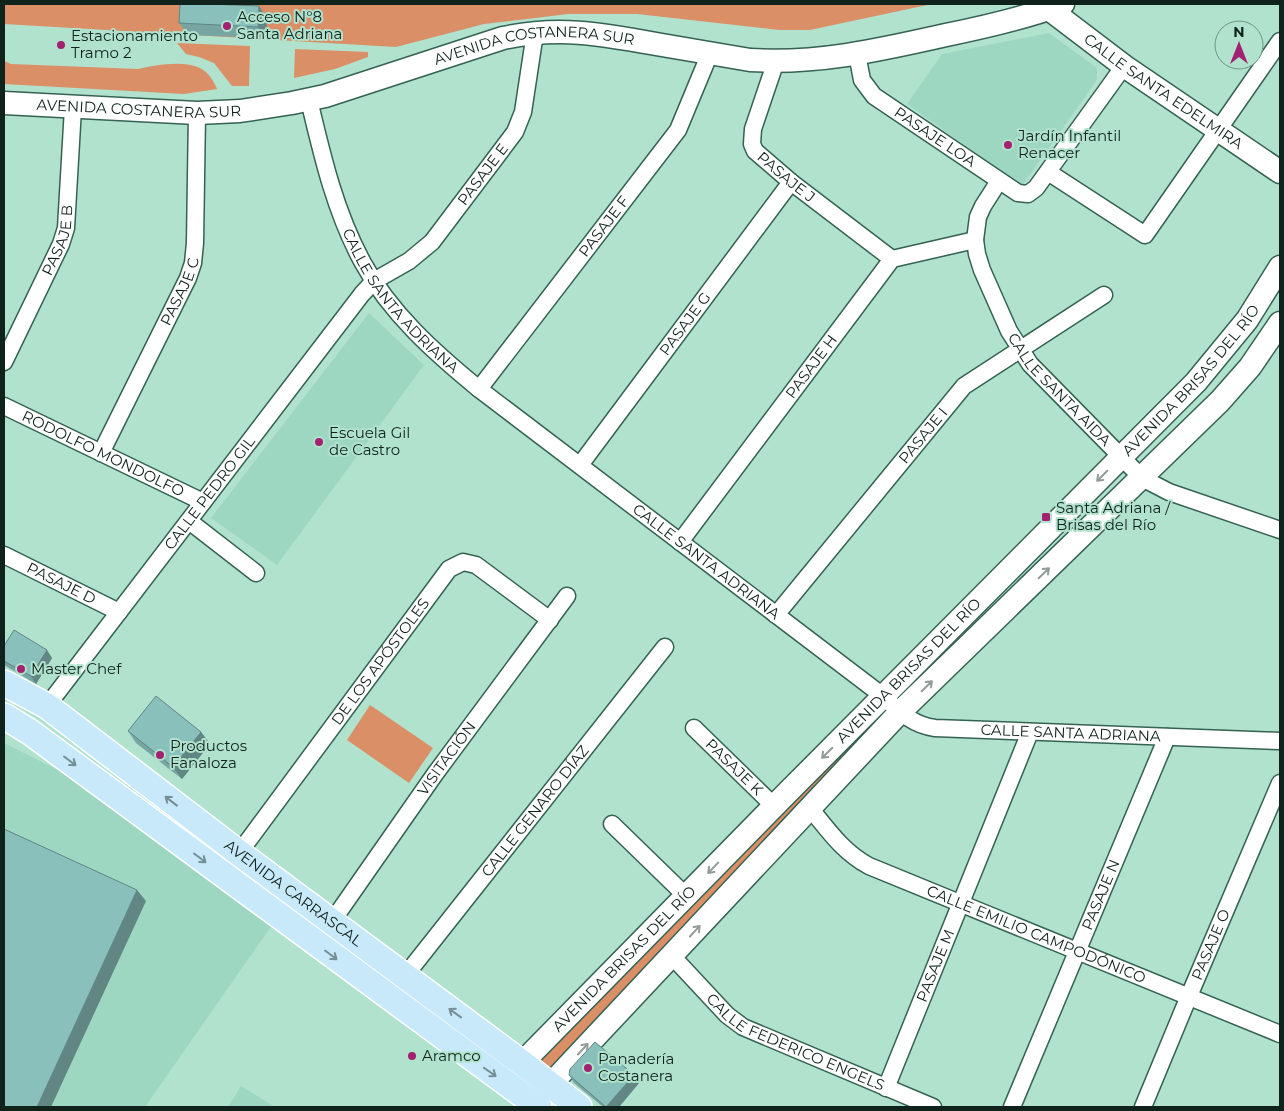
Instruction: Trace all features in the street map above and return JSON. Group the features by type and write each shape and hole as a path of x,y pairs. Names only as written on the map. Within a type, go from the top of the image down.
{"main road":[{"name":"AVENIDA CARRASCAL","path":"4,683 47,706 330,923 522,1062 579,1107"},
{"name":"AVENIDA CARRASCAL","path":"4,716 30,732 539,1107"}],"street":[{"name":"AVENIDA COSTANERA SUR","path":"4,103 197,113 240,110 309,100 503,38 566,31 596,33 750,60 776,61 858,54 996,24 1056,6"},
{"name":"CALLE SANTA EDELMIRA","path":"1056,6 1124,66 1280,172"},
{"name":"PASAJE E","path":"374,281 409,261 432,242 515,132 522,112 535,33"},
{"path":"1124,66 1048,172 1145,235 1280,41"},
{"name":"PASAJE F","path":"479,389 678,130 710,53"},
{"name":"PASAJE LOA","path":"858,54 862,80 874,96 999,181 1023,194 1028,194 1036,188 1048,172"},
{"name":"PASAJE J","path":"776,61 753,129 752,144 760,156 791,182 892,259"},
{"name":"CALLE SANTA ADRIANA","path":"309,100 325,166 353,245 374,281 414,331 442,358 479,389 883,696 900,712 917,724 1030,732 1280,741"},
{"name":"PASAJE B","path":"4,362 61,244 66,228 73,108"},
{"name":"PASAJE C","path":"101,453 188,278 193,263 197,113"},
{"name":"CALLE SANTA AIDA","path":"999,181 978,217 975,240 982,270 1009,331 1020,351 1036,371 1120,458 1142,478 1169,492 1280,530"},
{"name":"PASAJE G","path":"580,465 791,182"},
{"path":"892,259 975,240"},
{"name":"PASAJE H","path":"680,542 892,259"},
{"name":"AVENIDA BRISAS DEL RÍO","path":"522,1062 1196,382 1247,320 1280,266"},
{"name":"CALLE PEDRO GIL","path":"47,706 374,281"},
{"name":"PASAJE I","path":"776,615 957,394 972,380 1020,351 1104,295"},
{"name":"AVENIDA BRISAS DEL RÍO","path":"550,1085 900,712 1220,401 1250,367 1280,323"},
{"name":"RODOLFO MONDOLFO","path":"4,406 203,502"},
{"name":"RODOLFO MONDOLFO","path":"189,521 256,573"},
{"name":"PASAJE D","path":"4,555 119,612"},
{"name":"DE LOS APÓSTOLES","path":"239,854 449,569 463,562 476,565 550,620"},
{"name":"VISITACIÓN","path":"330,923 435,774 567,596"},
{"name":"CALLE GENARO DÍAZ","path":"405,976 665,647"},
{"name":"PASAJE K","path":"694,728 774,806"},
{"name":"PASAJE M","path":"886,1088 1030,732"},
{"name":"PASAJE N","path":"1012,1107 1167,737"},
{"name":"PASAJE O","path":"1143,1107 1280,783"},
{"name":"CALLE EMILIO CAMPODÓNICO","path":"810,808 843,848 860,861 1280,1034"},
{"path":"612,824 686,896"},
{"name":"CALLE FEDERICO ENGELS","path":"672,956 727,1016 743,1027 933,1107"}],"shaded area":[{"path":"4,4 932,4 810,30 779,30 637,14 568,14 484,24 396,47 4,24"},
{"name":"Jardín Infantil Renacer","path":"1049,33 1097,68 1097,80 1022,186 907,104 942,54"},
{"path":"177,43 250,46 249,86 232,86 214,63 186,54"},
{"path":"295,49 368,52 368,57 335,69 294,78"},
{"path":"4,61 11,64 138,69 161,65 186,64 206,72 217,89 184,94 4,84"},
{"name":"Escuela Gil de Castro","path":"369,313 424,365 277,565 211,518"},
{"path":"370,705 433,748 409,783 347,740"},
{"path":"875,714 882,720 551,1067 545,1066 541,1062 542,1057"},
{"path":"4,743 80,781 272,925 145,1107 4,1107"},
{"path":"241,1086 275,1107 228,1107"}],"building":[{"path":"180,4 259,6 258,27 179,23"},
{"path":"14,630 47,650 31,676 4,661 4,646"},
{"path":"156,696 201,732 173,767 128,731"},
{"path":"4,829 137,890 37,1107 4,1107"},
{"path":"595,1042 634,1075 606,1107 569,1075 570,1069"}],"place":[{"name":"Acceso N°8 Santa Adriana","path":"227,26"},
{"name":"Estacionamiento Tramo 2","path":"61,45"},
{"name":"Jardín Infantil Renacer","path":"1008,145"},
{"name":"Escuela Gil de Castro","path":"319,442"},
{"name":"Santa Adriana / Brisas del Río","path":"1046,517"},
{"name":"Master Chef","path":"21,669"},
{"name":"Productos Fanaloza","path":"160,755"},
{"name":"Aramco","path":"412,1056"},
{"name":"Panadería Costanera","path":"588,1068"}]}
